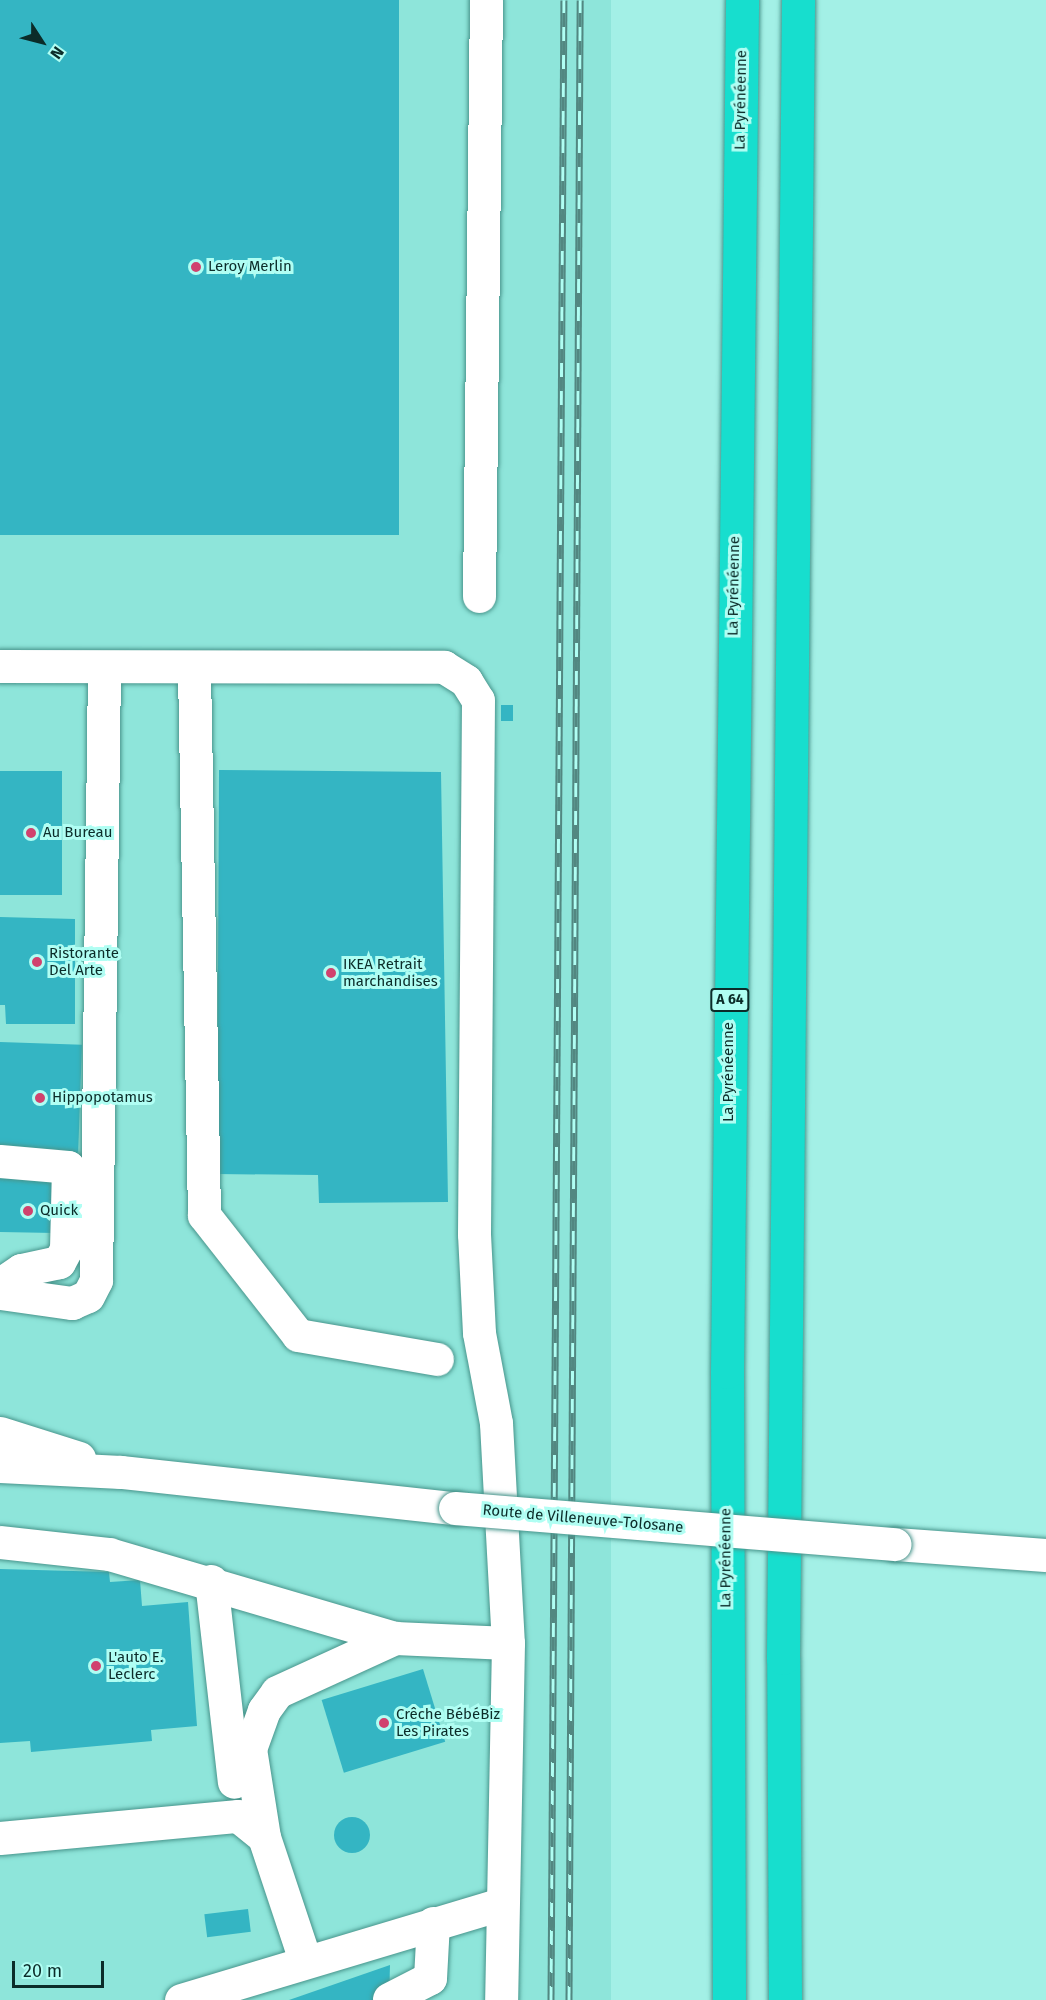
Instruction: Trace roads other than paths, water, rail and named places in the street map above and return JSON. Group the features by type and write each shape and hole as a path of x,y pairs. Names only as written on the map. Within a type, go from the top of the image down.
{"highway":[{"name":"La Pyrénéenne","path":"729,2000 727,1372 742,0"},
{"path":"785,2000 783,1612 798,0"}],"street":[{"path":"479,596 486,0"},
{"path":"0,666 194,670 444,667 466,681 478,700 474,1234 479,1333 496,1423 508,1643 501,2000"},
{"path":"0,1293 72,1303 88,1296 96,1280 104,667"},
{"path":"194,670 204,1215 298,1335 437,1359"},
{"path":"0,1161 68,1167 66,1249 59,1262 21,1270 0,1284"},
{"name":"Route de Villeneuve-Tolosane","path":"0,1433 121,1472"},
{"name":"Route de Villeneuve-Tolosane","path":"0,1466 121,1472 455,1508 1046,1555"},
{"path":"0,1542 109,1554 211,1581 395,1638 508,1643"},
{"path":"211,1581 238,1816"},
{"path":"305,1960 264,1837 250,1749 264,1710 277,1692 395,1638"},
{"path":"0,1838 238,1816 264,1837"},
{"path":"181,2000 229,1991 305,1960 502,1904"},
{"path":"389,1999 430,1978 432,1923"}],"railway":[{"path":"551,2000 564,0"},
{"path":"569,2000 580,0"}],"place":[{"name":"Leroy Merlin","path":"196,267"},
{"name":"Au Bureau","path":"31,833"},
{"name":"Ristorante Del Arte","path":"37,962"},
{"name":"IKEA Retrait marchandises","path":"331,973"},
{"name":"Hippopotamus","path":"40,1098"},
{"name":"Quick","path":"28,1211"},
{"name":"L'auto E. Leclerc","path":"96,1666"},
{"name":"Crêche BébéBiz Les Pirates","path":"384,1723"}]}
